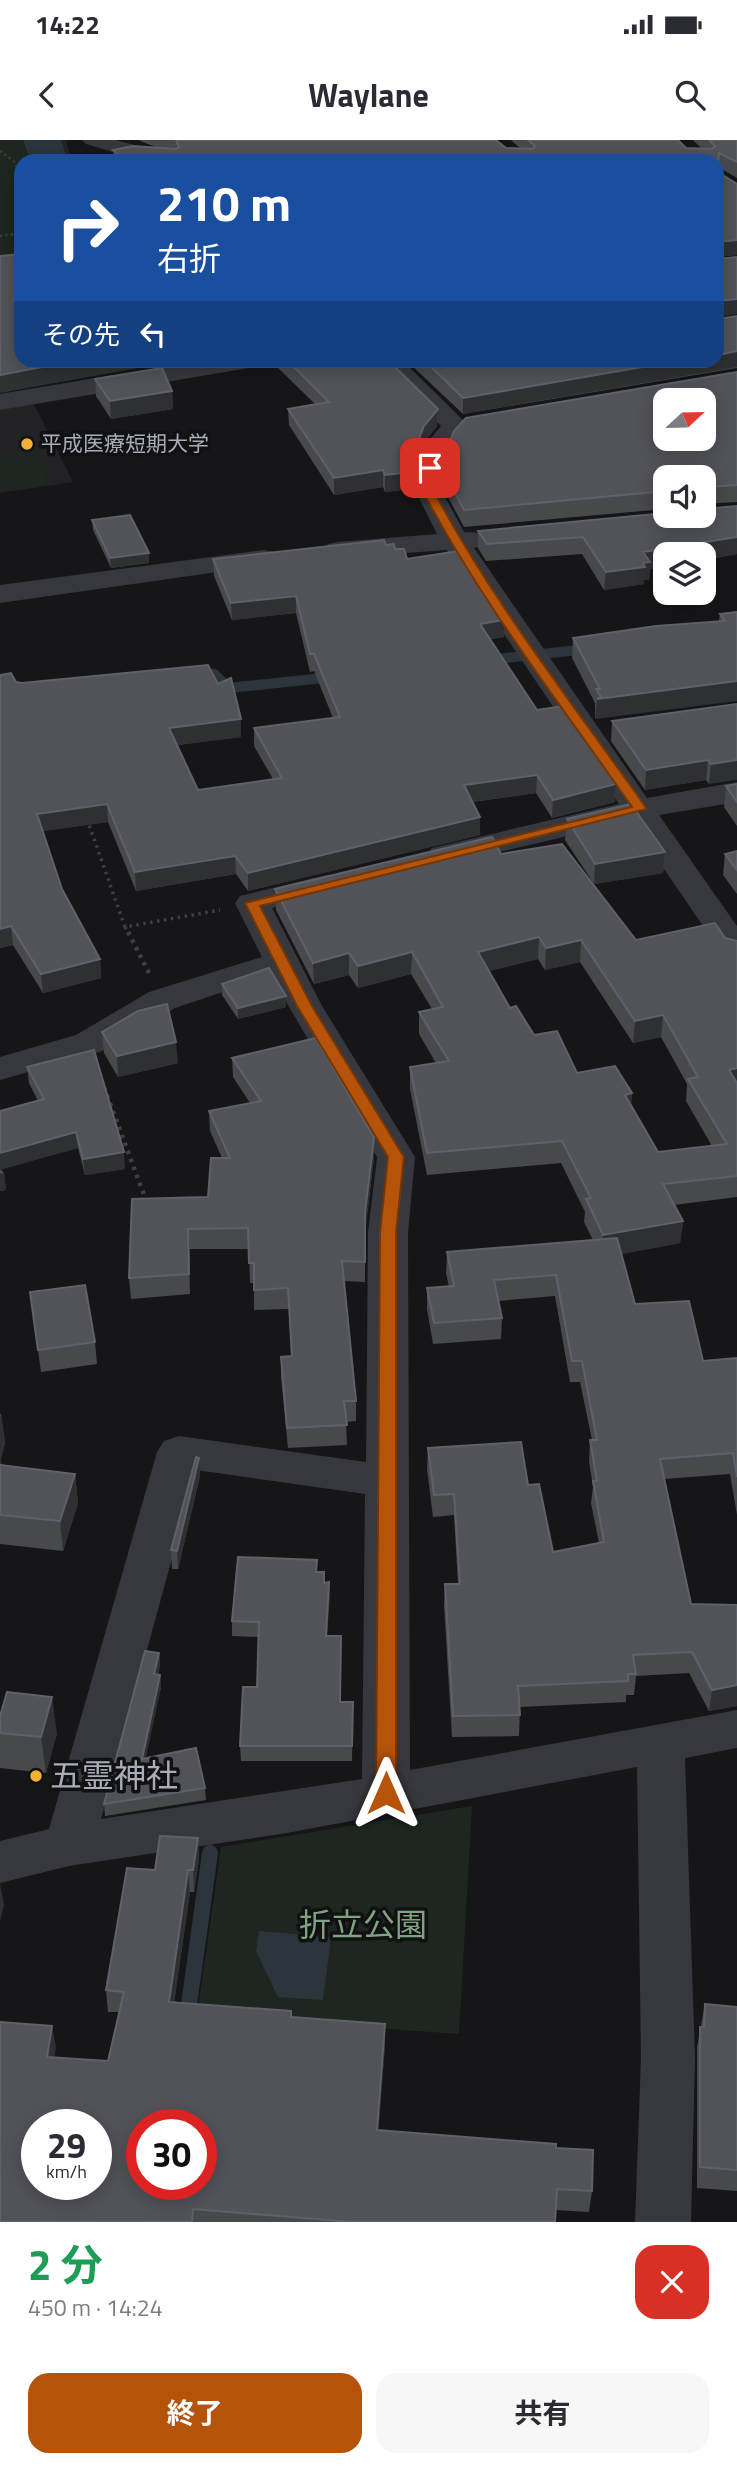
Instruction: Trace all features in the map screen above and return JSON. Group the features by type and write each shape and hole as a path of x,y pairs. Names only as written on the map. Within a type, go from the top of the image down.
{"street":[{"path":"93,140 142,154"},
{"path":"0,402 203,368"},
{"path":"395,368 456,426"},
{"path":"483,421 456,426 439,444 424,482 456,541 599,730 640,809 737,951"},
{"path":"0,594 304,553 433,540 496,537"},
{"path":"410,864 640,809 737,792"},
{"path":"357,877 252,903 304,1006 396,1157 388,1233 386,1793"},
{"path":"0,1069 89,1043 162,1000 283,961"},
{"path":"69,1845 179,1452 386,1482"},
{"path":"0,1862 69,1845 287,1813 737,1729"},
{"path":"661,1742 667,2058 663,2222"}],"path":[{"path":"85,814 125,928 162,1000"},
{"path":"125,928 252,903"},
{"path":"89,1043 146,1203 159,1203"}],"shaded area":[{"path":"23,140 61,140 66,154 28,154"},
{"name":"平成医療短期大学","path":"32,400 73,482 0,493 0,406"},
{"path":"259,1931 331,1937 323,2000 278,1997 256,1951"}],"green space":[{"path":"0,140 66,140 70,154 14,154 14,270 0,271"},
{"path":"38,452 48,484 0,491 0,456"},
{"name":"折立公園","path":"472,1806 459,2034 197,2015 221,1847"}],"building":[{"path":"176,140 496,140 506,148 533,149 535,146 528,140 678,140 686,148 712,149 715,146 709,140 737,140 737,162 719,153 118,154 113,150 133,146 179,147"},
{"path":"724,176 737,184 737,240 724,241"},
{"path":"14,255 14,368 37,368 0,375 0,256"},
{"path":"737,257 737,299 724,300 724,258"},
{"path":"737,316 737,351 724,354 724,318"},
{"path":"162,368 172,391 110,401 95,379"},
{"path":"295,368 396,368 438,409 424,426 409,464 412,472 385,475 383,470 334,478 288,409 329,402"},
{"path":"432,368 637,368 463,398"},
{"path":"737,372 737,485 716,486 716,465 653,465 653,492 464,510 440,465 454,431 466,418"},
{"path":"737,506 737,537 706,542 653,542 653,550 643,552 650,562 643,563 645,567 606,572 583,537 487,544 478,531 653,514 653,528 716,528 716,508"},
{"path":"130,515 149,553 110,558 92,520"},
{"path":"384,540 386,545 394,544 395,549 404,549 407,559 458,551 504,620 480,624 537,710 563,706 616,784 553,800 537,775 464,785 480,817 248,873 235,856 135,872 107,804 37,814 62,889 100,959 41,974 11,926 0,929 0,675 11,673 16,682 22,683 208,665 218,684 231,678 241,719 169,728 198,790 282,778 254,728 340,717 314,654 310,654 296,596 231,603 213,559"},
{"path":"737,612 737,681 597,699 601,697 596,689 600,689 573,638 656,626 725,621 720,614"},
{"path":"737,704 737,760 711,764 708,760 646,770 612,721"},
{"path":"737,784 737,802 726,786"},
{"path":"631,804 665,852 595,864 567,819"},
{"path":"492,837 501,854 562,844 636,940 715,923 725,938 737,941 737,1068 729,1070 737,1083 737,1176 663,1184 683,1221 603,1235 586,1199 591,1198 562,1141 427,1153 410,1067 449,1061 419,1012 443,1007 412,952 358,966 349,953 313,963 275,889","holes":["539,937 546,948 581,940 635,1021 663,1015 698,1077 688,1079 727,1144 658,1152 625,1095 632,1093 615,1066 577,1073 557,1031 534,1035 516,1006 510,1008 478,952"]},
{"path":"737,851 737,870 725,854"},
{"path":"269,968 286,996 238,1008 222,984"},
{"path":"167,1004 176,1042 117,1056 102,1032 138,1011"},
{"path":"316,1038 374,1138 365,1213 365,1262 342,1261 356,1401 344,1401 347,1425 287,1428 281,1357 292,1356 288,1288 254,1290 254,1263 249,1263 248,1228 188,1229 189,1274 129,1278 132,1199 208,1197 211,1158 230,1158 209,1111 261,1101 232,1058"},
{"path":"94,1050 124,1152 83,1159 76,1132 0,1153 0,1111 44,1099 27,1067"},
{"path":"617,1238 635,1304 689,1301 703,1361 737,1358 737,1477 733,1453 660,1459 691,1604 737,1605 737,1685 712,1690 692,1652 633,1655 636,1674 628,1674 628,1681 518,1686 520,1715 453,1716 445,1584 460,1584 454,1494 434,1495 428,1448 521,1442 528,1485 539,1484 553,1552 604,1542 593,1481 597,1481 590,1440 597,1440 582,1361 572,1361 556,1275 494,1280 502,1318 434,1323 427,1288 454,1286 447,1252"},
{"path":"85,1285 95,1342 38,1350 30,1292"},
{"path":"196,1457 199,1458 177,1551 171,1550"},
{"path":"0,1465 75,1474 60,1521 0,1515"},
{"path":"238,1557 317,1560 316,1572 324,1572 324,1583 329,1582 326,1636 341,1636 340,1702 353,1702 352,1746 240,1746 243,1687 257,1687 259,1622 232,1621"},
{"path":"145,1651 159,1653 154,1674 160,1675 142,1759 196,1748 205,1788 104,1804"},
{"path":"7,1692 52,1697 41,1737 0,1733 0,1716"},
{"path":"160,1836 198,1838 193,1870 188,1870 169,2002 291,2011 291,2017 385,2024 377,2130 556,2144 556,2148 593,2150 592,2191 557,2189 555,2222 352,2222 193,2209 192,2222 0,2222 0,2022 52,2026 47,2057 108,2061 124,1992 106,1990 127,1868 155,1870"},
{"path":"705,2004 737,2007 737,2170 700,2167 700,2027 704,2027"}],"waterway":[{"path":"487,660 587,649"},
{"path":"196,675 214,674 229,688 333,677"},
{"path":"187,2019 210,1853"}],"place":[{"name":"平成医療短期大学","path":"27,444"},
{"name":"五霊神社","path":"36,1776"}],"route":[{"path":"386,1793 388,1233 396,1157 304,1006 252,903 640,809 574,717 444,523 424,482 430,468"}]}
